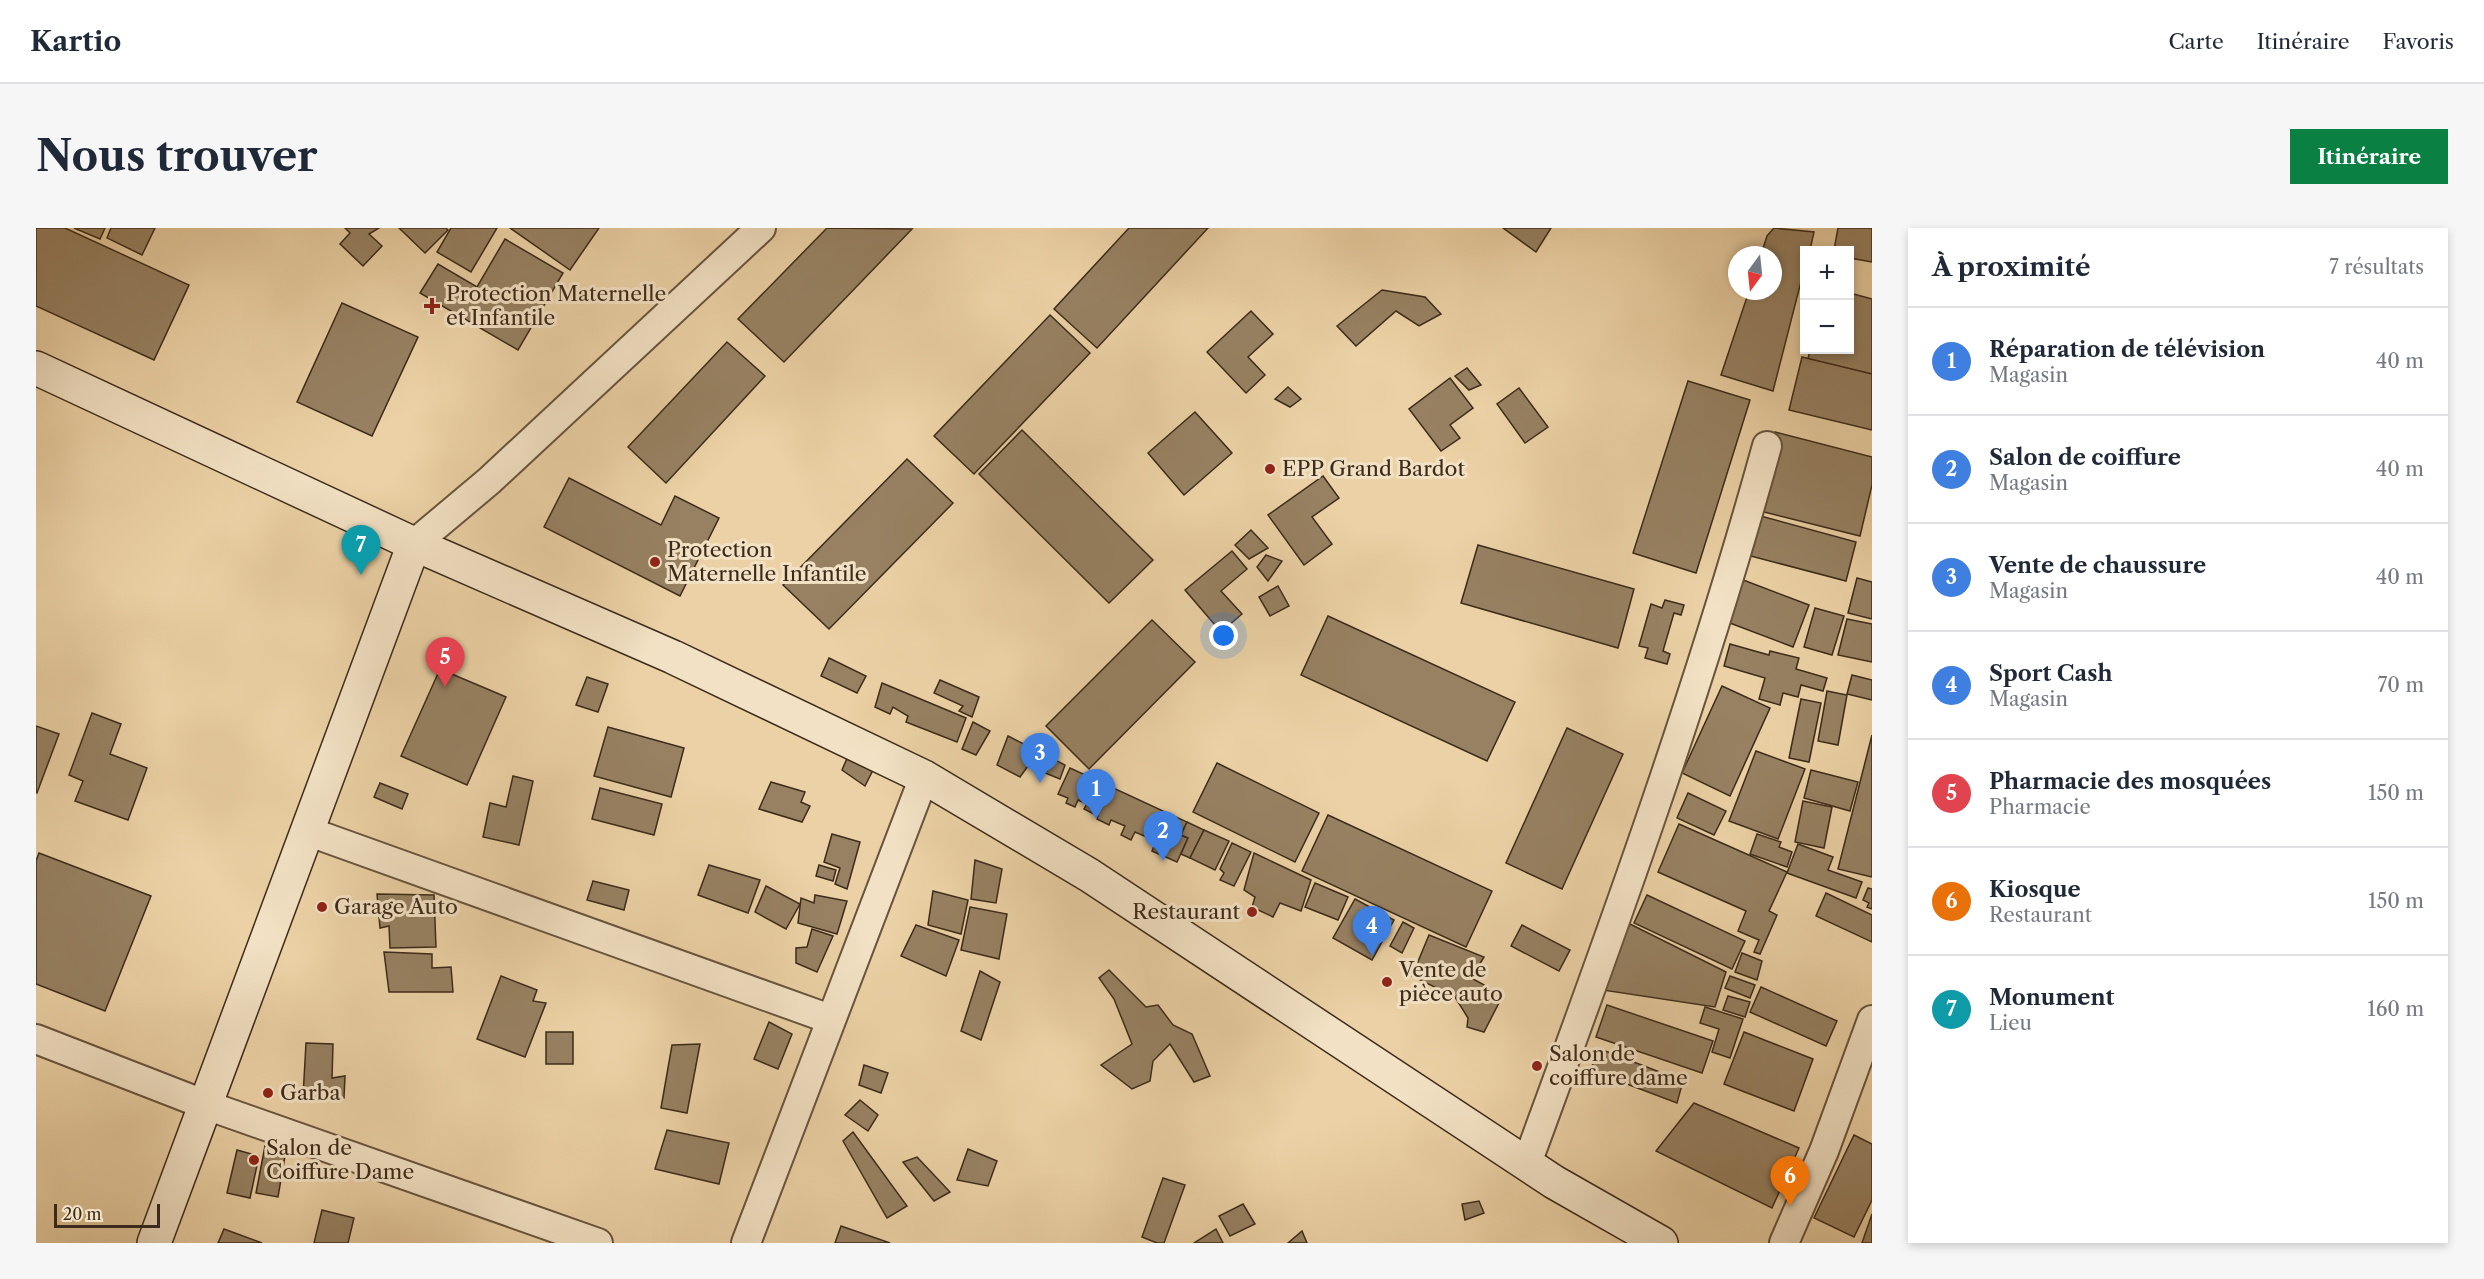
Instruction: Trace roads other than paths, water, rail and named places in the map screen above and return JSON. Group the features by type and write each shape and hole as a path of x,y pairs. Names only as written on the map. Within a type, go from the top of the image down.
{"street":[{"path":"154,1243 414,544 489,481 754,230"},
{"path":"36,368 414,544 673,657 924,777 1089,875 1527,1163 1661,1243"},
{"path":"1527,1163 1684,725 1767,446"},
{"path":"746,1243 924,777"},
{"path":"307,831 830,1019"},
{"path":"1784,1243 1824,1151 1872,1020"},
{"path":"36,1039 206,1105 598,1243"}],"place":[{"name":"Protection Maternelle et Infantile","path":"432,306"},
{"name":"EPP Grand Bardot","path":"1270,469"},
{"name":"Protection Maternelle Infantile","path":"655,562"},
{"name":"Monument","path":"361,575"},
{"name":"Pharmacie des mosquées","path":"445,687"},
{"name":"Vente de chaussure","path":"1040,783"},
{"name":"Réparation de télévision","path":"1096,819"},
{"name":"Salon de coiffure","path":"1163,861"},
{"name":"Garage Auto","path":"322,907"},
{"name":"Restaurant","path":"1252,912"},
{"name":"Sport Cash","path":"1372,956"},
{"name":"Vente de pièce auto","path":"1387,982"},
{"name":"Salon de coiffure dame","path":"1537,1066"},
{"name":"Garba","path":"268,1093"},
{"name":"Salon de Coiffure Dame","path":"254,1160"},
{"name":"Kiosque","path":"1790,1206"}]}
